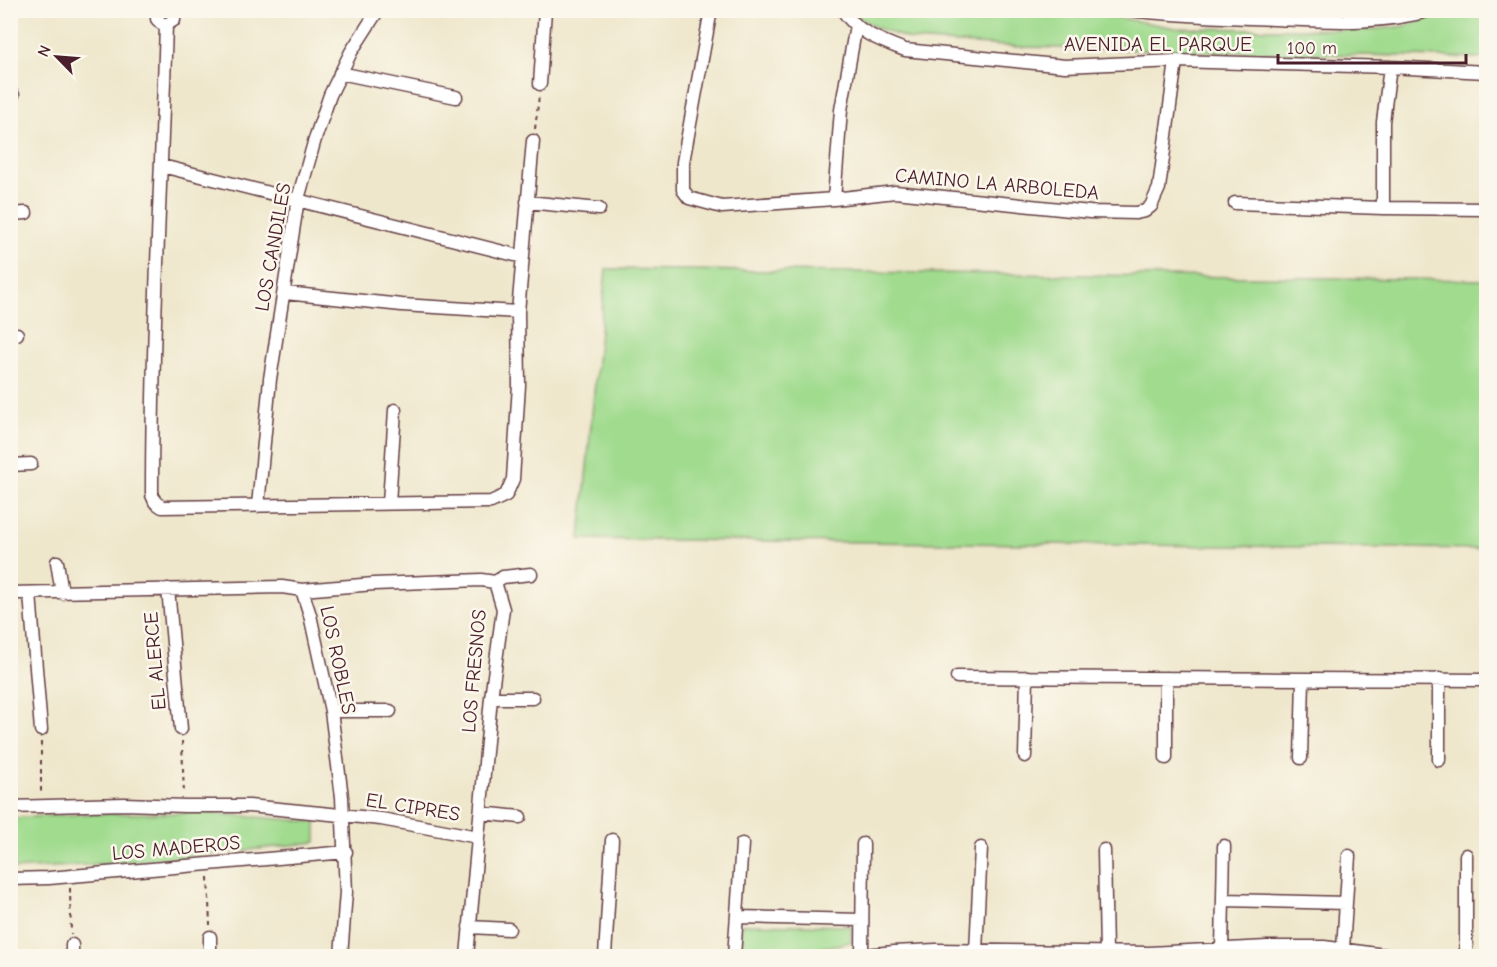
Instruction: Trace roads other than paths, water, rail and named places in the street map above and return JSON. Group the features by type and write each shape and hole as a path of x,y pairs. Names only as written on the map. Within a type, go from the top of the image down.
{"street":[{"path":"158,10 157,19 166,25"},
{"path":"166,25 174,20 174,10"},
{"name":"LOS CANDILES","path":"258,506 270,379 298,199 321,118 340,73 378,10"},
{"path":"540,84 545,10"},
{"name":"CAMINO LA ARBOLEDA","path":"711,10 683,162 683,190 689,198 722,207 895,192 1090,212 1136,213 1145,211 1156,199 1176,61"},
{"name":"AVENIDA EL PARQUE","path":"843,10 856,25 882,41 905,50 1065,66 1176,61 1486,72"},
{"name":"AVENIDA EL PARQUE","path":"1131,10 1395,18 1431,10"},
{"path":"166,25 154,328 152,495 158,504 167,508 491,502 502,498 510,490 513,479 519,385 518,312 533,141"},
{"path":"834,199 841,110 856,25"},
{"path":"1383,208 1383,122 1390,67"},
{"path":"340,73 456,97"},
{"path":"162,166 523,256"},
{"path":"527,202 598,209"},
{"path":"1235,203 1486,209"},
{"path":"10,214 26,213"},
{"path":"285,293 518,312"},
{"path":"389,503 394,410"},
{"path":"10,465 31,464"},
{"path":"57,562 62,593"},
{"path":"495,582 503,577 531,574"},
{"name":"LOS FRESNOS","path":"302,590 374,584 481,580 495,582 502,609 467,957"},
{"name":"LOS ROBLES","path":"10,593 282,587 302,590 310,615 331,711 342,797 346,892 341,957"},
{"name":"EL ALERCE","path":"168,589 181,729"},
{"path":"30,594 41,730"},
{"path":"957,677 1486,680"},
{"path":"1025,756 1027,677"},
{"path":"1166,678 1166,758"},
{"path":"1301,759 1303,679"},
{"path":"1439,679 1439,759"},
{"path":"492,698 533,698"},
{"path":"331,711 390,711"},
{"name":"LOS MADEROS","path":"10,807 124,804 249,806 342,815"},
{"path":"481,813 520,817"},
{"name":"EL CIPRES","path":"342,815 381,819 478,837"},
{"path":"605,957 612,840"},
{"path":"734,957 742,844"},
{"path":"863,844 860,956 936,950 1186,952 1222,949 1289,952 1324,947 1392,957"},
{"path":"1222,949 1224,846"},
{"path":"976,951 981,848"},
{"path":"1104,850 1106,952"},
{"name":"LOS MADEROS","path":"10,879 208,865 346,852"},
{"path":"1343,949 1349,855"},
{"path":"1466,855 1466,957"},
{"path":"1223,900 1346,903"},
{"path":"737,917 862,920"},
{"path":"470,927 509,929"},
{"path":"210,937 210,957"}]}
